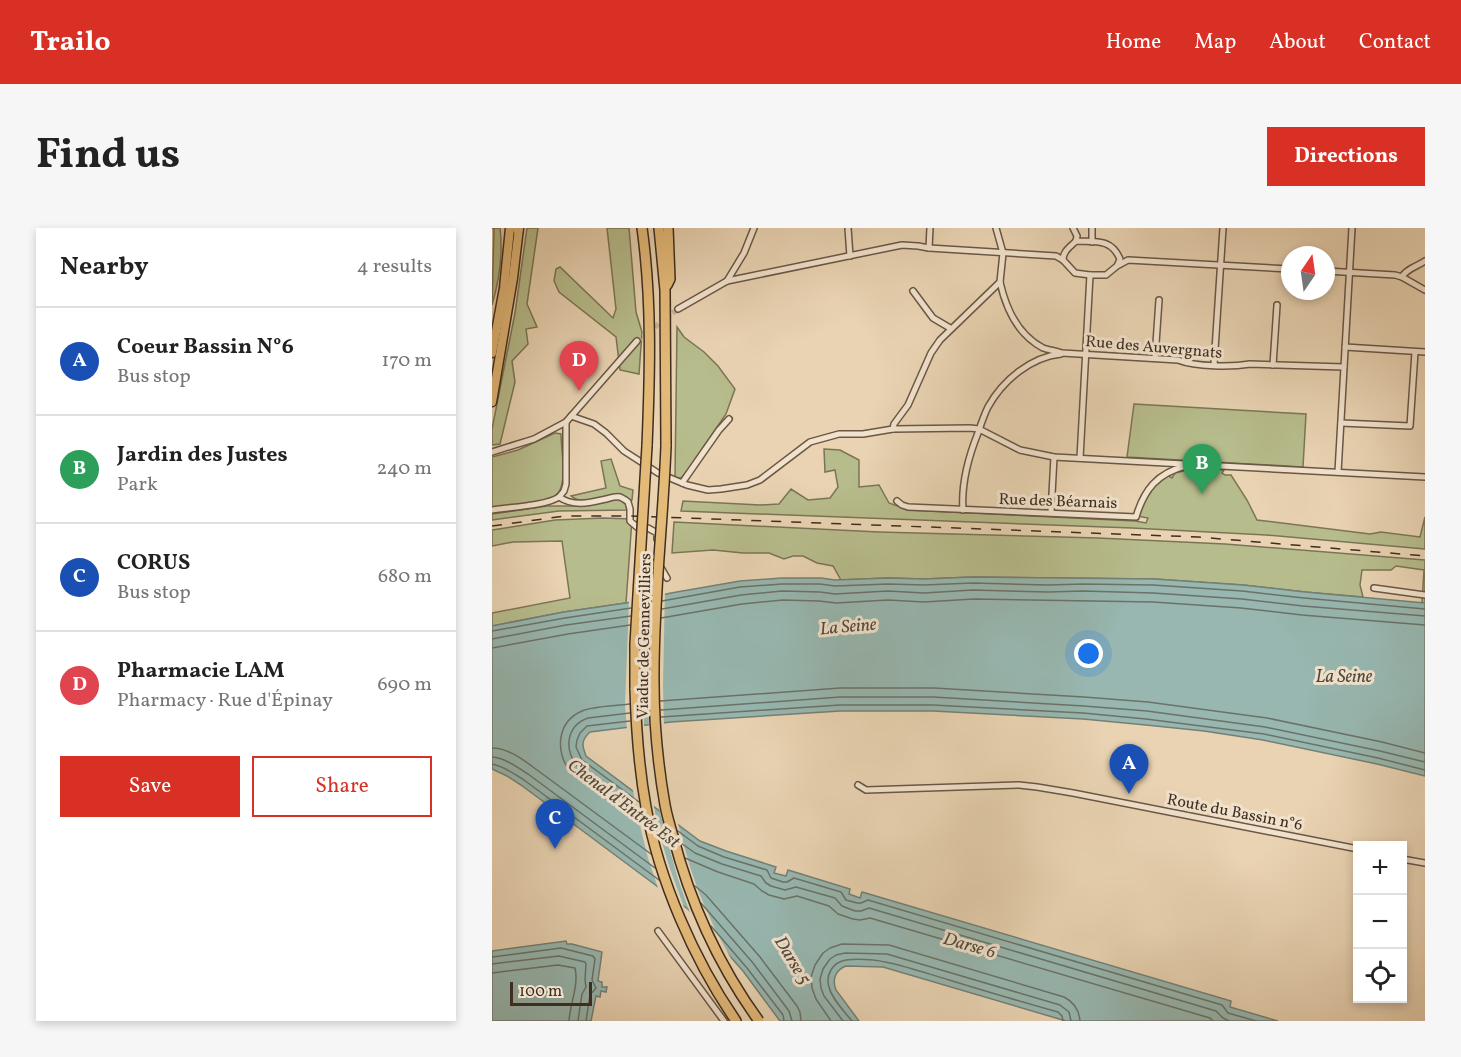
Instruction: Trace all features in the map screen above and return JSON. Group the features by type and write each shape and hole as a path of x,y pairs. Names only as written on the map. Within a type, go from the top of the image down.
{"highway":[{"name":"Viaduc de Gennevilliers","path":"642,228 649,309 650,374 635,677 640,766 646,808 660,862 679,917 700,962 736,1021"},
{"path":"659,228 665,290"},
{"path":"665,290 670,279 668,228"},
{"name":"Viaduc de Gennevilliers","path":"665,290 666,447 654,683 658,753 665,807 680,862 696,907 721,960 759,1021"}],"main road":[{"path":"505,228 505,242 509,250"},
{"path":"492,353 509,250 516,228"},
{"path":"492,402 513,278 516,228"}],"street":[{"path":"727,281 744,253 754,228"},
{"path":"848,228 850,256"},
{"path":"929,248 930,228"},
{"path":"893,429 894,424 908,405 931,353 940,340 1000,282 1003,253 996,228"},
{"path":"1056,256 1076,241 1077,236 1073,228"},
{"path":"1092,228 1092,242"},
{"path":"1214,365 1222,228"},
{"path":"1338,472 1352,228"},
{"path":"1076,241 1106,243 1128,260 1281,269"},
{"path":"678,309 727,281 902,245 1056,256 1075,273 1090,274 1106,275 1128,260"},
{"path":"1063,260 1066,250"},
{"path":"1117,266 1120,261 1118,254"},
{"path":"1402,277 1404,273 1425,261"},
{"path":"1335,272 1395,275 1425,290"},
{"path":"1080,458 1090,274"},
{"name":"Rue des Auvergnats","path":"1000,282 1010,315 1027,335 1044,348 1062,353 1155,358 1214,365 1344,367"},
{"path":"913,291 933,318 950,328"},
{"path":"1155,358 1159,300"},
{"path":"1272,365 1277,305"},
{"path":"492,452 534,439 566,422 637,341"},
{"path":"1345,347 1425,352"},
{"path":"1341,423 1410,426 1415,351"},
{"path":"963,510 962,498 969,457 988,407 996,395 1021,369 1048,356 1075,354"},
{"path":"571,416 594,424 624,451 658,473 708,490 747,485 760,480 810,442 839,434 863,434 893,429 979,429 1020,450 1054,457 1425,477"},
{"path":"682,483 729,419"},
{"path":"492,510 544,503 559,497 566,484 566,422"},
{"path":"1051,513 1054,457"},
{"name":"Rue des Béarnais","path":"897,501 908,507 1136,517 1145,494 1156,481 1173,471 1193,465"},
{"path":"559,497 574,504 596,502 614,497 621,497 628,502 630,521 637,528 648,528 657,533 660,566 667,578"},
{"path":"1374,588 1425,595"},
{"name":"Route du Bassin n°6","path":"858,785 866,790 1018,785 1037,787 1353,848"},
{"path":"1407,860 1425,863"},
{"path":"658,931 724,1021"}],"green space":[{"path":"492,228 500,228 501,257 492,305 494,229"},
{"path":"527,228 538,228 527,304 537,327 526,329 528,344 512,361 515,382 500,444 492,445 492,429 515,313"},
{"path":"607,228 629,228 636,312 642,332 639,374 620,370 616,337 559,292 554,281 556,269 560,267 613,318 616,309"},
{"path":"677,327 684,337 718,366 735,389 726,414 681,478 675,478"},
{"path":"1134,404 1306,414 1303,467 1127,457"},
{"path":"555,433 561,434 563,464 563,480 558,493 547,500 492,508 492,457 518,450"},
{"path":"824,449 840,450 859,460 859,487 879,485 889,503 908,510 1146,523 1148,518 1137,516 1152,486 1167,475 1172,478 1175,473 1192,469 1224,470 1222,473 1231,475 1257,520 1370,534 1381,532 1420,537 1425,517 1425,549 1266,535 1132,528 681,511 683,501 779,504 791,489 808,500 830,498 838,487 835,470 825,472"},
{"path":"611,459 620,486 633,490 632,500 621,494 588,500 571,496 606,488 601,461"},
{"path":"619,499 627,505 627,510 559,511 492,520 492,514 547,506 584,506"},
{"path":"632,519 626,603 492,626 492,613 570,598 562,541 513,542 492,546 492,530 555,520"},
{"path":"674,522 879,532 1225,544 1425,560 1425,603 1422,603 1424,570 1396,566 1391,570 1362,570 1360,585 1363,597 1154,579 973,577 841,580 833,566 817,563 803,556 784,559 769,553 713,550 672,553"}],"water":[{"name":"La Seine","path":"973,577 1154,579 1243,585 1425,603 1425,776 1263,740 1204,731 1083,719 933,711 840,711 671,722 590,732 583,743 586,756 700,841 776,867 774,873 786,876 788,870 850,889 849,894 860,898 862,892 1231,1001 1230,1007 1278,1021 1066,1021 883,967 846,966 837,973 835,986 859,1021 780,1021 743,971 689,910 521,785 492,769 492,626 740,581 782,578 835,580"},
{"path":"566,941 567,944 602,952 598,981 602,982 602,987 607,987 606,992 601,991 600,997 596,996 591,1021 492,1021 492,951"}],"pier":[{"path":"665,591 664,726 649,728 651,595"},
{"path":"645,596 644,728 627,730 625,705 629,600"},
{"path":"632,786 653,802 660,836 685,910 659,891 648,858"},
{"path":"658,805 677,820 699,893 737,970 694,921 677,876"}],"tunnel":[{"path":"637,341 678,309"}],"railway":[{"path":"492,526 565,516 631,516 1198,537 1425,556"}],"place":[{"name":"Pharmacie LAM","path":"579,391"},
{"name":"Jardin des Justes","path":"1202,494"},
{"name":"Coeur Bassin N°6","path":"1129,794"},
{"name":"CORUS","path":"555,849"}],"water label":[{"name":"Chenal d'Entrée Est","path":"624,803"},
{"name":"Darse 6","path":"970,945"},
{"name":"Darse 5","path":"793,960"}]}
